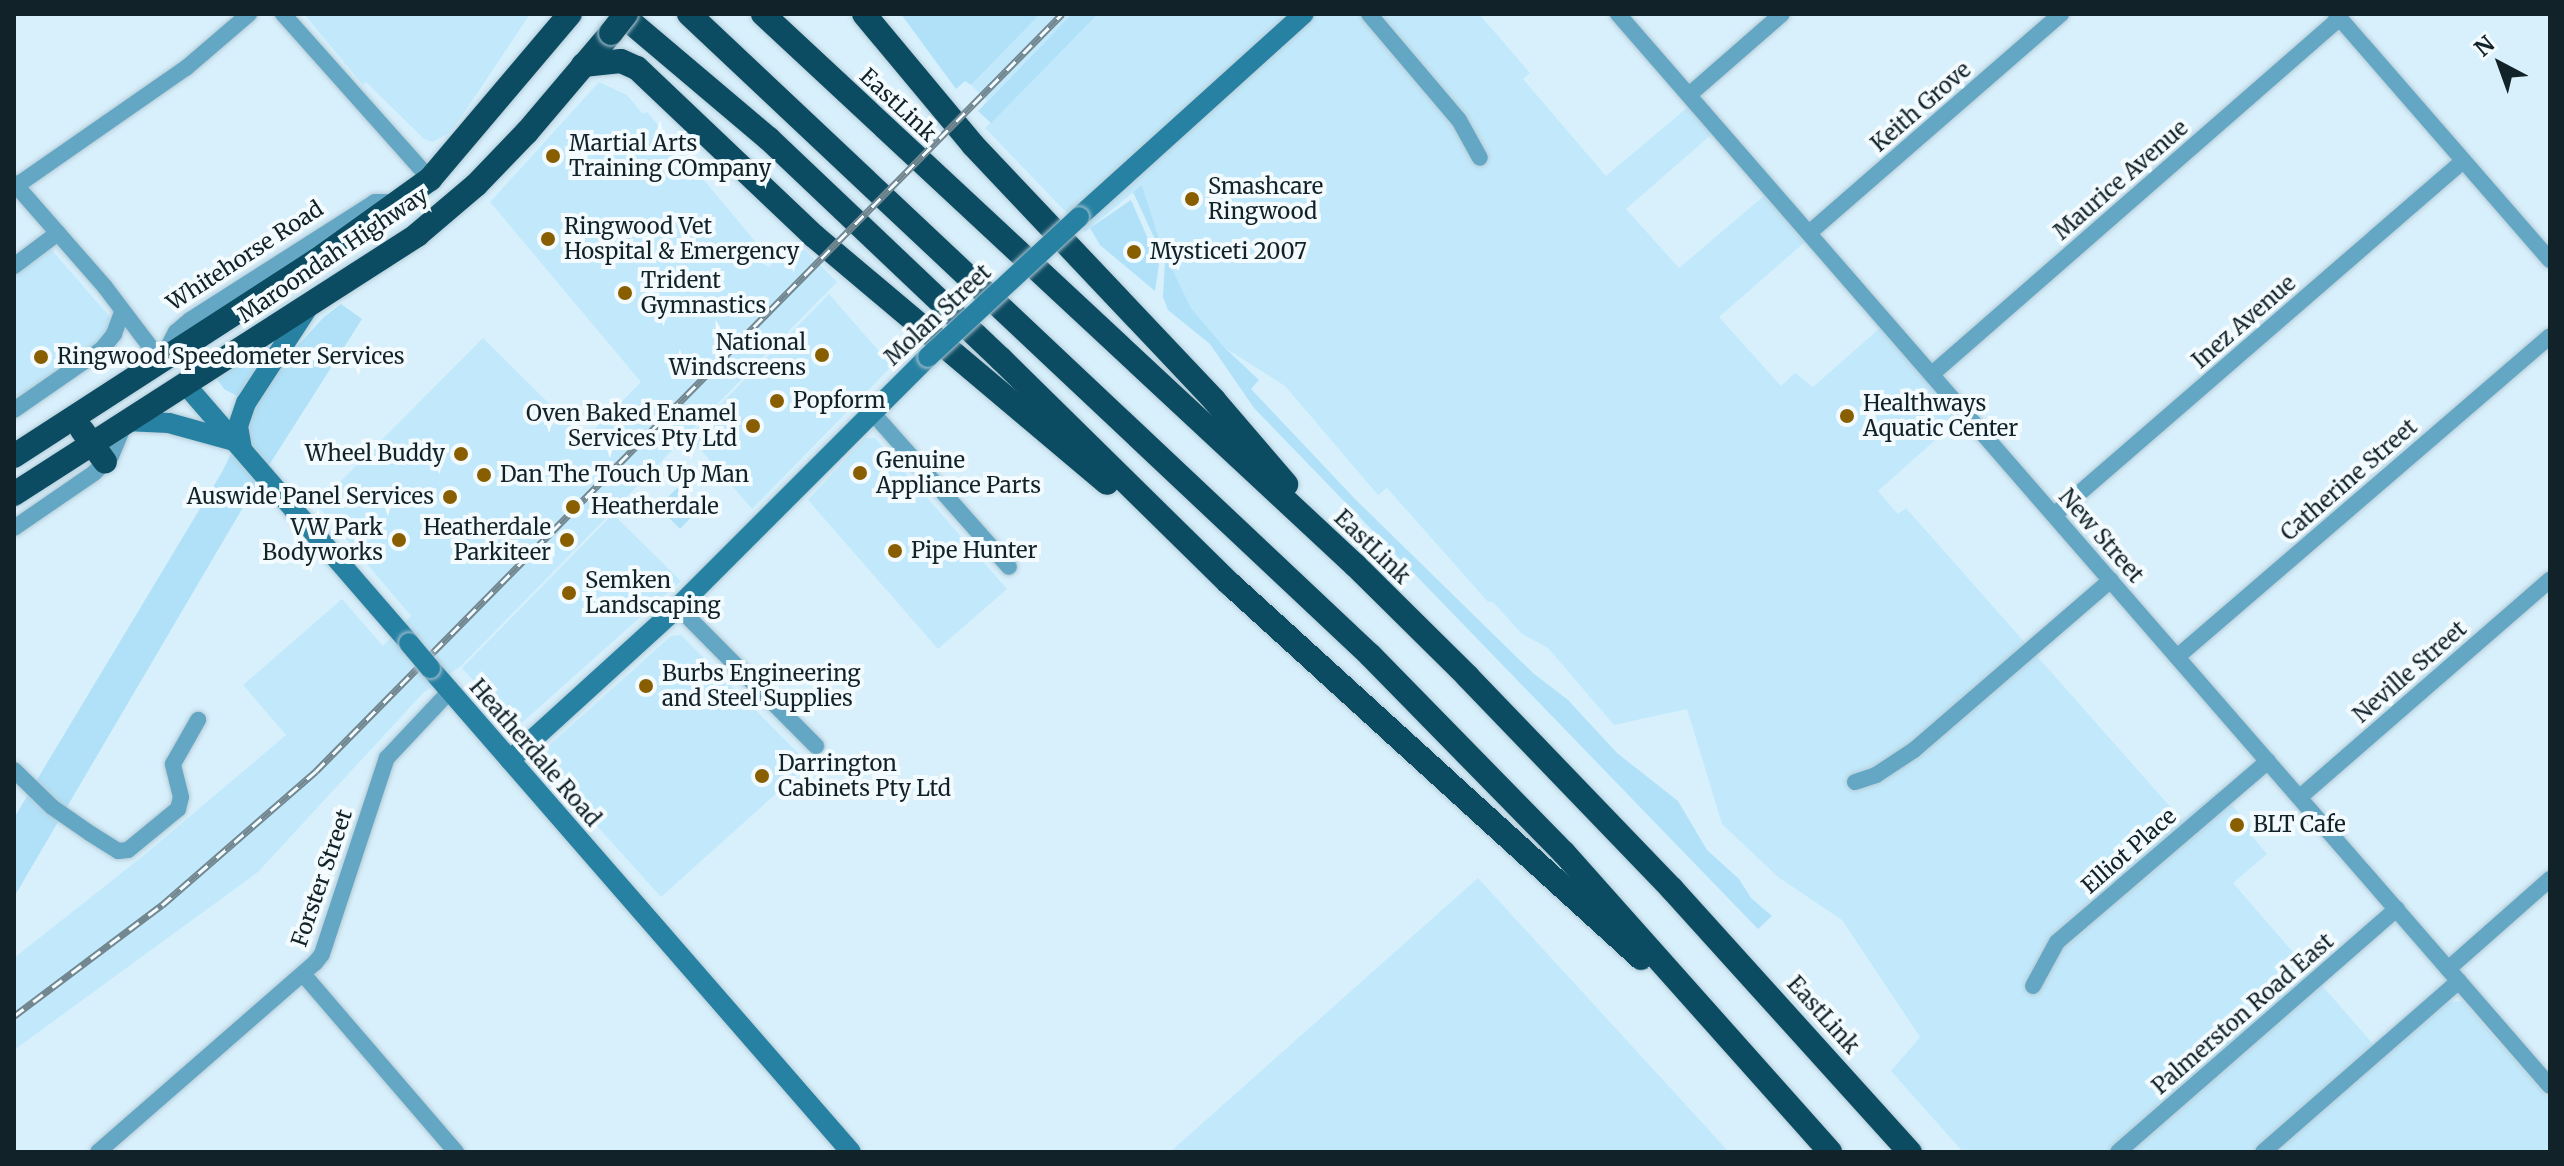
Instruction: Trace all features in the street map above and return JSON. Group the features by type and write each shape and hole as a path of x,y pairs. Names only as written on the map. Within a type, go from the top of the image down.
{"highway":[{"name":"Maroondah Highway","path":"161,361 430,179 570,14"},
{"path":"689,14 1370,655 1564,853 1830,1152"},
{"name":"EastLink","path":"763,14 1355,565 1581,792 1744,966 1910,1152"},
{"path":"783,14 1056,289"},
{"path":"864,14 973,145 1214,400 1355,565"},
{"name":"Maroondah Highway","path":"185,384 443,215 527,132 619,20"},
{"path":"619,20 769,139 873,236 1229,583 1729,1038"},
{"path":"583,65 621,61 637,68 814,236 1229,583"},
{"path":"14,456 161,361 185,384 125,421 98,453 14,494"},
{"path":"74,417 98,453"}],"main road":[{"name":"Molan Street","path":"510,760 678,607 928,357 1304,14"},
{"path":"125,421 169,423 238,446 238,426 246,403 311,302"},
{"name":"Heatherdale Road","path":"185,384 851,1152"}],"street":[{"path":"161,361 15,184 186,68 249,14"},
{"path":"283,14 430,179"},
{"path":"1369,14 1459,120 1480,158"},
{"name":"New Street","path":"1618,14 2550,1086"},
{"path":"1689,95 1782,14"},
{"name":"Keith Grove","path":"1809,233 2061,14"},
{"path":"2338,16 2550,260"},
{"name":"Maurice Avenue","path":"1932,374 2338,16"},
{"name":"Inez Avenue","path":"2054,515 2463,161"},
{"path":"14,266 58,233"},
{"path":"14,410 102,349 114,334 122,312"},
{"name":"Catherine Street","path":"2177,657 2550,336"},
{"path":"871,411 1009,567"},
{"path":"14,528 98,453"},
{"path":"1855,782 1876,775 1914,750 2111,580"},
{"name":"Neville Street","path":"2300,797 2550,580"},
{"path":"678,607 816,746"},
{"name":"Forster Street","path":"98,1152 303,974 322,954 387,758 450,691"},
{"path":"14,770 52,807 118,851 128,850 178,809 181,797 173,764 198,720"},
{"name":"Elliot Place","path":"2033,986 2057,942 2268,761"},
{"path":"2263,1152 2453,975 2550,879"},
{"name":"Palmerston Road East","path":"2118,1152 2397,909"},
{"path":"303,974 456,1152"}],"shaded area":[{"path":"304,14 530,14 460,119 449,133 433,142 424,139 366,82 363,85"},
{"path":"901,14 1040,14 971,85 965,81 956,89"},
{"path":"1040,14 1072,14 987,101 971,85"},
{"path":"1072,14 1098,14 991,123 978,111"},
{"path":"1098,14 1479,14 1530,73 1523,79 1606,176 1688,107 1712,134 1626,209 1679,268 1765,195 1805,242 1719,317 1781,386 1795,373 1813,387 1880,328 1960,418 1878,491 1898,514 1906,508 2182,820 2219,790 2254,831 2251,835 2267,854 2233,883 2373,1044 2436,991 2445,1002 2462,1001 2550,1100 2550,1152 1963,1152 1891,1071 1920,1037 1842,920 1778,877 1722,824 1687,709 1614,725 1548,648 1522,634 1493,602 1488,602 1387,488 1378,495 1285,386 1225,348 1191,308 1162,248 1142,185 1085,232 985,128"},
{"path":"599,82 627,95 643,114 647,112 759,246 752,254 758,261 769,267 792,243 797,248 800,245 837,282 461,666 423,693 258,872 14,1050 14,958 143,856 286,735 243,685 342,599 383,646 411,616 317,505 483,338 585,439 641,382 490,202"},
{"path":"1142,185 1162,248 1191,308 1225,348 1259,380 1251,389 1355,499 1533,673 1568,700 1617,753 1678,801 1707,850 1739,879 1751,898 1772,916 1758,929 1254,408 1210,344 1168,310 1163,297 1165,261 1133,192"},
{"path":"1131,200 1159,264 1155,291 1100,245 1090,228"},
{"path":"43,240 110,317 107,337 14,400 14,260"},
{"path":"829,294 892,366 752,509 689,436"},
{"path":"341,304 362,319 252,492 14,897 14,818 222,472 250,415 291,353 324,317"},
{"path":"269,346 239,397 224,389 216,378"},
{"path":"865,438 875,438 1007,589 938,649 808,500"},
{"path":"677,488 699,509 680,529 658,507"},
{"path":"613,514 681,581 516,728 462,668"},
{"path":"681,635 809,764 661,897 561,786 564,784 540,757 544,750 671,636"},
{"path":"1478,878 1729,1152 1170,1152"}],"railway":[{"path":"14,1016 162,905 316,771 1062,14"}],"place":[{"name":"Martial Arts Training COmpany","path":"553,156"},
{"name":"Smashcare Ringwood","path":"1192,199"},
{"name":"Ringwood Vet Hospital & Emergency","path":"548,239"},
{"name":"Mysticeti 2007","path":"1134,252"},
{"name":"Trident Gymnastics","path":"625,293"},
{"name":"National Windscreens","path":"822,355"},
{"name":"Ringwood Speedometer Services","path":"41,357"},
{"name":"Popform","path":"777,401"},
{"name":"Healthways Aquatic Center","path":"1847,416"},
{"name":"Oven Baked Enamel Services Pty Ltd","path":"753,426"},
{"name":"Wheel Buddy","path":"461,454"},
{"name":"Genuine Appliance Parts","path":"860,473"},
{"name":"Dan The Touch Up Man","path":"484,475"},
{"name":"Auswide Panel Services","path":"450,497"},
{"name":"Heatherdale","path":"573,507"},
{"name":"VW Park Bodyworks","path":"399,540"},
{"name":"Heatherdale Parkiteer","path":"567,540"},
{"name":"Pipe Hunter","path":"895,551"},
{"name":"Semken Landscaping","path":"569,593"},
{"name":"Burbs Engineering and Steel Supplies","path":"646,686"},
{"name":"Darrington Cabinets Pty Ltd","path":"762,776"},
{"name":"BLT Cafe","path":"2237,825"}]}
